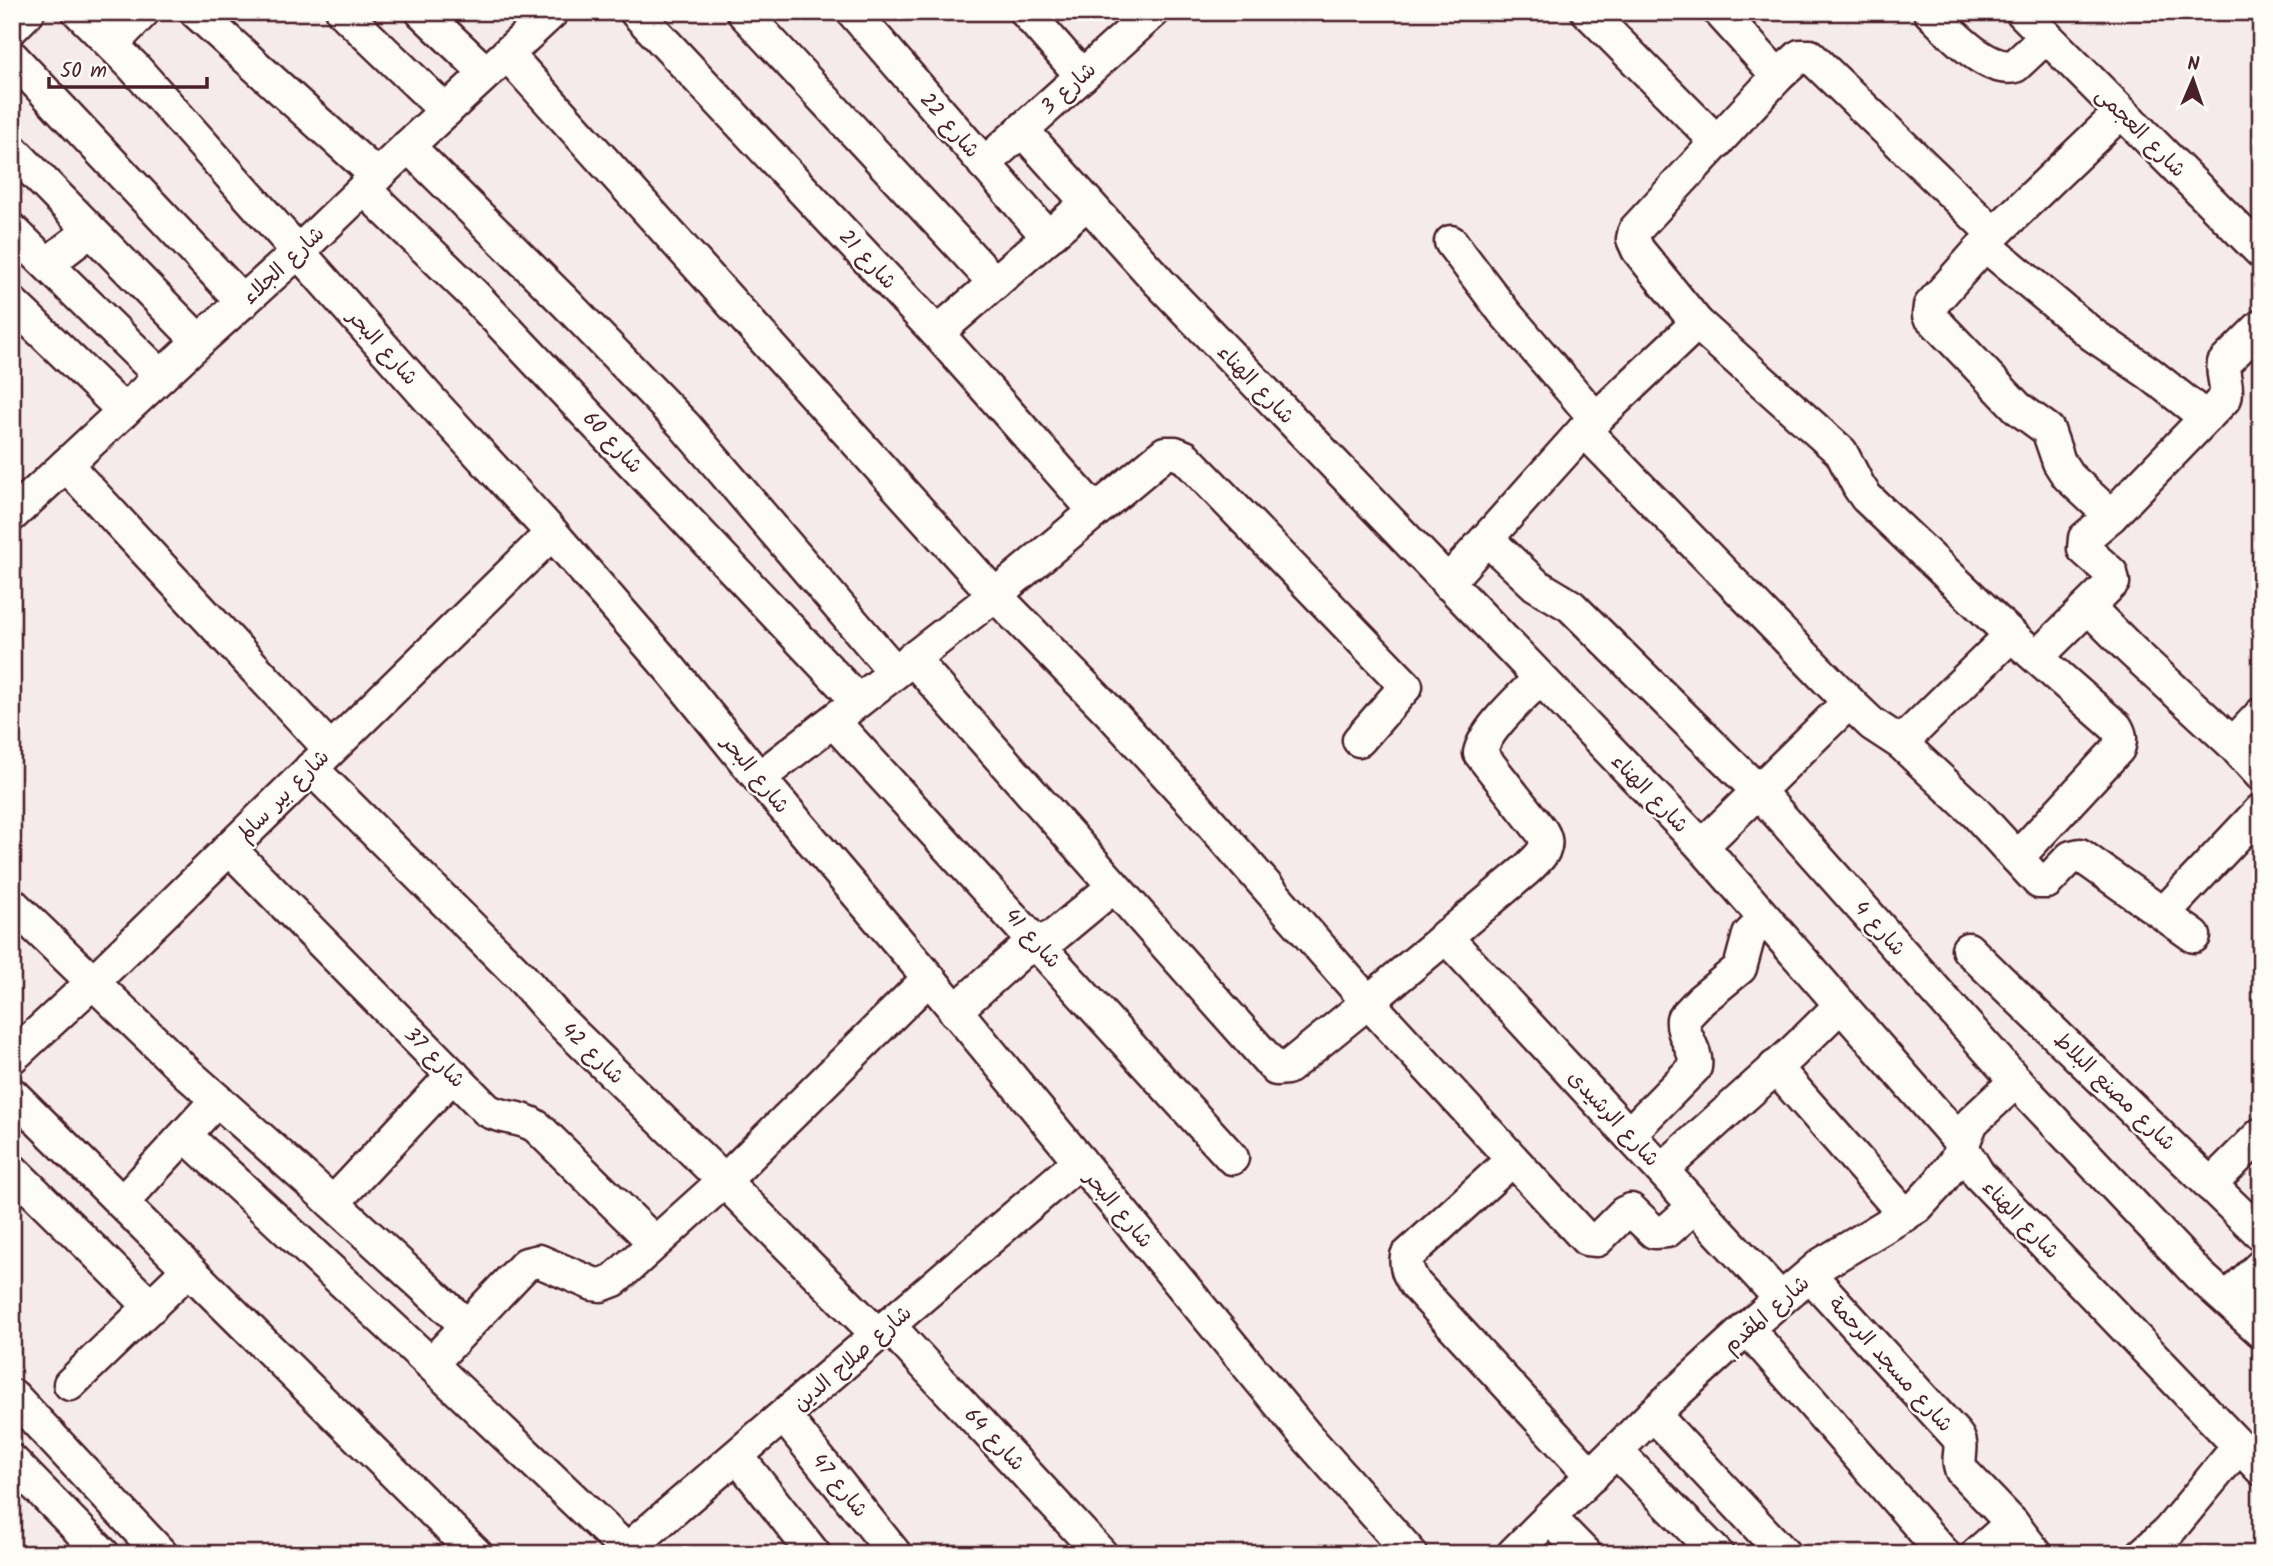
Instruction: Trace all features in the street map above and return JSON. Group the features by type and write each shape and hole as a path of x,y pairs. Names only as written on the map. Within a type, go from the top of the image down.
{"street":[{"path":"12,27 28,12"},
{"name":"شارع البحر","path":"79,12 111,44 552,533 672,671 1307,1437 1411,1554"},
{"path":"111,44 142,12"},
{"name":"شارع 60","path":"196,12 370,182 858,701"},
{"path":"343,12 446,111"},
{"path":"422,12 497,63 995,595 1108,710 1368,1002 1586,1239 1597,1240 1624,1213 1631,1210 1654,1232 1667,1231 1695,1206"},
{"name":"شارع 21","path":"636,12 937,333 1095,511"},
{"path":"743,12 995,283"},
{"name":"شارع 22","path":"853,12 1048,237"},
{"path":"1026,12 1082,76"},
{"name":"شارع 3","path":"984,164 1153,12"},
{"path":"1588,12 1717,142"},
{"path":"1720,12 1778,76"},
{"path":"1930,12 1961,41 1998,66 2015,66 2046,37"},
{"name":"شارع العجمى","path":"2022,12 2121,112 2258,242"},
{"name":"شارع الجلاء","path":"12,515 298,252 547,14"},
{"path":"12,57 243,302"},
{"path":"2017,859 2118,749 2120,733 2011,635 1866,497 1841,452 1697,323 1638,250 1633,239 1635,230 1796,58 1810,57 1990,239 2092,335 2149,373 2205,418"},
{"path":"2111,516 2068,476 2059,461 2048,430 2018,408 1929,316 1930,306 1990,239 2121,112"},
{"name":"شارع الهناء","path":"1022,130 1158,282 1702,846 1962,1145 1979,1175 2261,1469"},
{"path":"408,146 684,425 903,665 1112,887 1276,1069 1287,1068 1526,870 1545,850 1546,841 1542,832 1480,753 1493,728 1539,679"},
{"path":"12,150 199,341"},
{"path":"937,333 1087,203"},
{"path":"12,230 161,376"},
{"path":"47,264 90,231"},
{"path":"1451,242 1590,424 1849,702 1872,724 1901,743 1976,813 2039,882 2045,884 2071,857 2080,855 2194,936"},
{"path":"12,303 124,411"},
{"path":"1447,583 1590,424 1697,323"},
{"path":"2037,657 2112,585 2113,577 2084,549 2083,540 2111,516 2225,398 2227,386 2224,363 2261,326"},
{"path":"759,778 995,595 1165,453 1185,457 1406,686 1360,740"},
{"name":"شارع 42","path":"66,465 320,758 558,1020 884,1331"},
{"name":"شارع بير سالم","path":"12,1057 93,982 552,533"},
{"name":"شارع 4","path":"1487,539 1542,590 1571,606 1758,790 2016,1081 2199,1275 2261,1331"},
{"path":"2089,608 2233,744 2261,775"},
{"path":"1901,743 2011,635"},
{"path":"1702,846 1849,702"},
{"path":"2233,744 2261,715"},
{"name":"شارع 41","path":"832,721 1232,1158"},
{"path":"2164,913 2261,810"},
{"name":"شارع 37","path":"229,848 493,1114 523,1119 537,1127 654,1242"},
{"path":"955,1011 1021,952 1054,936 1112,887"},
{"path":"12,904 217,1100 466,1325"},
{"path":"1629,1134 1695,1066 1696,1059 1684,1033 1683,1019 1701,1000 1740,968 1749,934 1765,919"},
{"name":"شارع الرشيدى","path":"1446,936 1782,1299"},
{"name":"شارع مصنع البلاط","path":"1968,949 2261,1234"},
{"path":"431,1364 519,1270 532,1261 546,1264 593,1284 608,1283 621,1274 724,1181 929,978"},
{"path":"1662,1170 1841,1005"},
{"path":"1775,1067 1905,1215"},
{"path":"333,1203 453,1075"},
{"name":"شارع المقدم","path":"1513,1554 1653,1414 1747,1328 1838,1254 1917,1207 1956,1160 1972,1122 2016,1081"},
{"path":"12,1094 476,1554"},
{"path":"122,1203 217,1100"},
{"path":"2210,1185 2261,1134"},
{"path":"186,1136 431,1364 627,1552"},
{"path":"1513,1160 1407,1255 1408,1273 1415,1284 1592,1476"},
{"name":"شارع صلاح الدين","path":"627,1552 1080,1161"},
{"path":"12,1170 151,1307"},
{"path":"2227,1298 2261,1266"},
{"path":"70,1384 188,1270"},
{"name":"شارع مسجد الرحمة","path":"1810,1275 1956,1435 1961,1444 1959,1461 1962,1471 2012,1523 2036,1554"},
{"path":"1747,1328 1944,1554"},
{"name":"شارع 64","path":"884,1331 1101,1554"},
{"path":"12,1396 161,1554"},
{"path":"1653,1414 1784,1554"},
{"name":"شارع 47","path":"784,1416 895,1554"},
{"path":"2143,1554 2177,1543 2239,1446"},
{"path":"1616,1451 1717,1554"},
{"path":"738,1457 814,1554"},
{"path":"12,1461 103,1554"},
{"path":"1549,1517 1585,1554"},
{"path":"1977,1554 2012,1523"}]}
